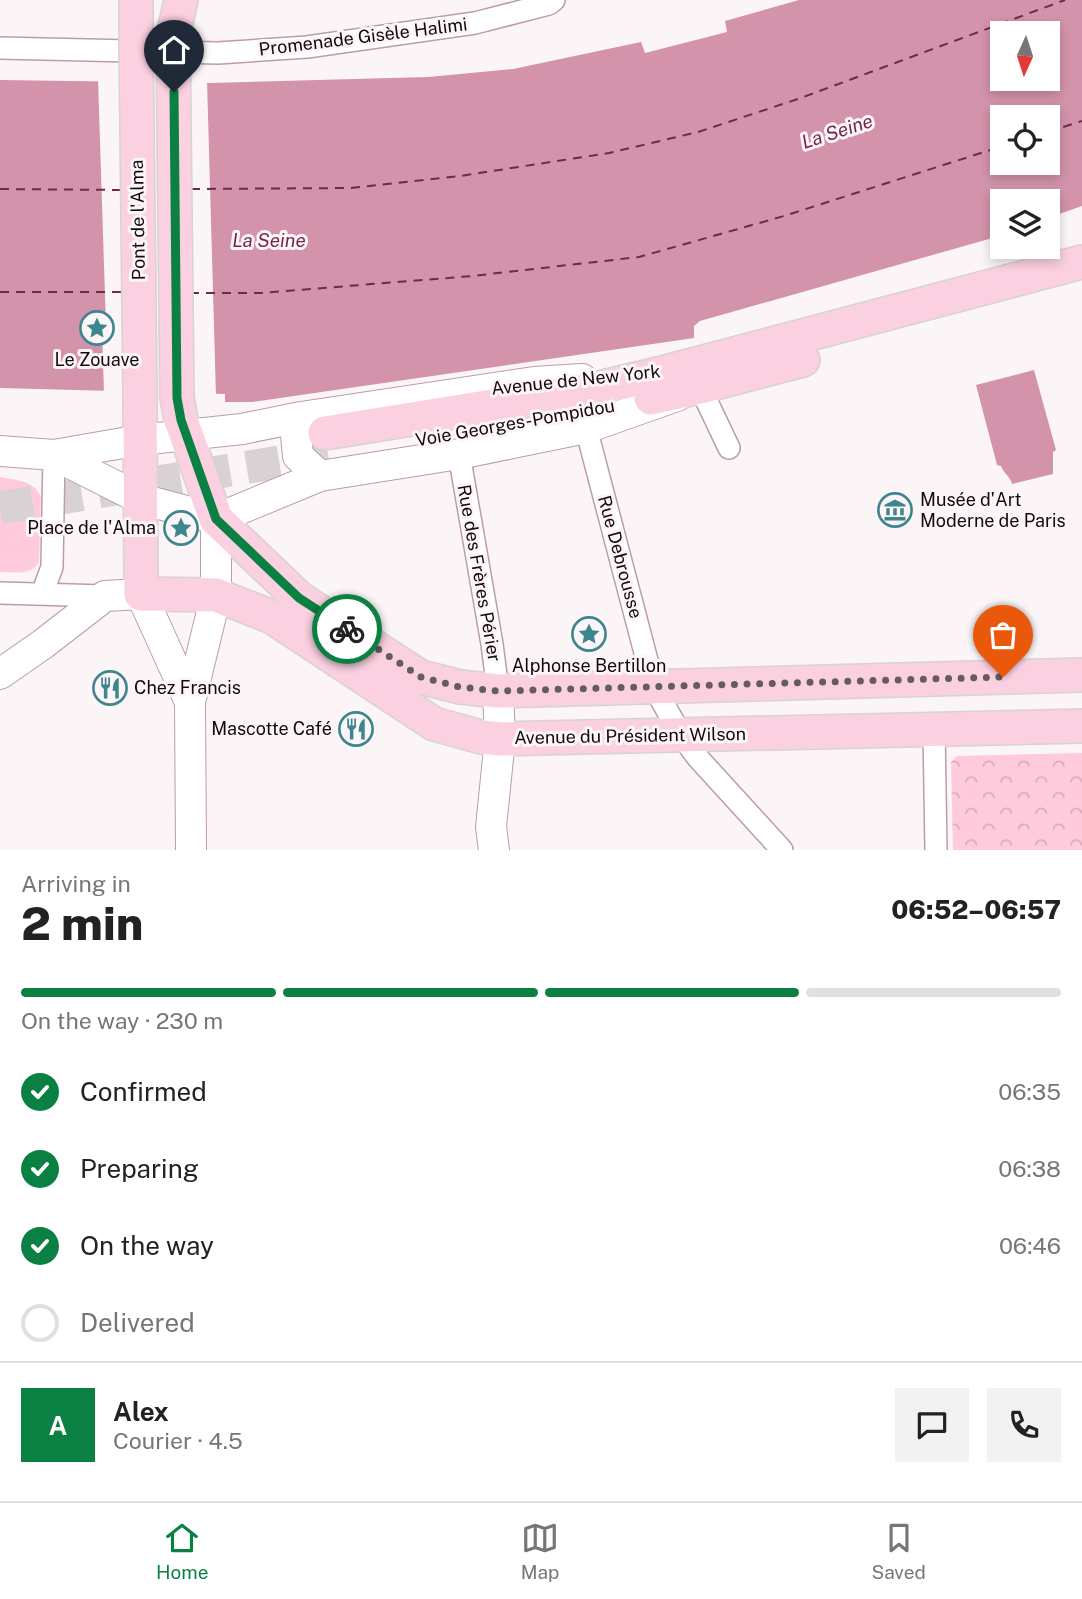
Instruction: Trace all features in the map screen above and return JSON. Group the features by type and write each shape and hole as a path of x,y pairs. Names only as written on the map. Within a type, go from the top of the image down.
{"main road":[{"name":"Pont de l'Alma","path":"136,0 140,440"},
{"name":"Pont de l'Alma","path":"181,0 173,36 177,398 186,435"},
{"name":"Avenue de New York","path":"662,373 1082,262"},
{"name":"Avenue de New York","path":"701,387 1082,284"},
{"name":"Voie Georges-Pompidou","path":"318,445 662,373"},
{"name":"Voie Georges-Pompidou","path":"318,445 587,411 701,387"},
{"path":"186,435 216,519 299,598 421,677 460,687 498,691 1082,675"},
{"path":"140,440 141,594 216,595"},
{"name":"Avenue du Président Wilson","path":"216,595 272,617 434,724 481,737 500,739 1082,726"}],"street":[{"name":"Promenade Gisèle Halimi","path":"0,48 218,53 307,47 475,23 549,4 554,0"},
{"name":"Avenue de New York","path":"186,435 242,429 318,445 459,454 586,428 701,387"},
{"path":"701,387 729,448"},
{"name":"Rue Debrousse","path":"586,428 654,687 681,735 698,758 782,850"},
{"path":"0,451 54,455 186,435"},
{"name":"Avenue de New York","path":"216,519 318,445"},
{"name":"Rue des Frères Périer","path":"459,454 498,691"},
{"path":"54,455 141,499 216,519 216,595 190,702 191,850"},
{"path":"42,594 52,567 54,455"},
{"path":"0,593 141,594 190,702"},
{"path":"0,674 43,644 95,595"},
{"path":"494,850 491,827 500,739 498,691"},
{"path":"934,729 936,850"}],"green space":[{"path":"0,477 29,484 41,497 39,562 27,571 0,572"},
{"path":"1082,753 1082,850 953,850 951,762 957,756"}],"water":[{"name":"La Seine","path":"799,0 1082,0 1082,206 1060,214 1060,189 990,189 990,239 700,321 694,326 694,338 252,402 225,402 225,394 0,388 0,80 211,83 428,77 513,69 641,42 645,53 727,32 725,21"},
{"path":"1034,370 1056,450 1053,452 1053,474 1012,484 1001,466 997,465 976,385"}],"pier":[{"path":"98,79 207,80 216,397 104,393 102,328 94,328 106,327"}],"ferry route":[{"path":"191,189 350,188 460,176 609,153 698,132 798,99 1065,0"},
{"path":"1060,128 1082,121"},
{"path":"190,293 261,293 472,276 639,257 784,216 990,150"},
{"path":"0,189 122,190"},
{"path":"0,292 121,292"}],"tunnel":[{"path":"0,508 328,454"}],"way so far":[{"path":"347,629 421,677 460,687 498,691 1003,677"}],"place":[{"name":"Le Zouave","path":"97,328"},
{"name":"Musée d'Art Moderne de Paris","path":"895,510"},
{"name":"Place de l'Alma","path":"181,528"},
{"name":"Alphonse Bertillon","path":"589,634"},
{"name":"Chez Francis","path":"110,688"},
{"name":"Mascotte Café","path":"356,729"}],"route":[{"path":"174,92 177,398 181,420 216,519 299,598 347,629"}]}
